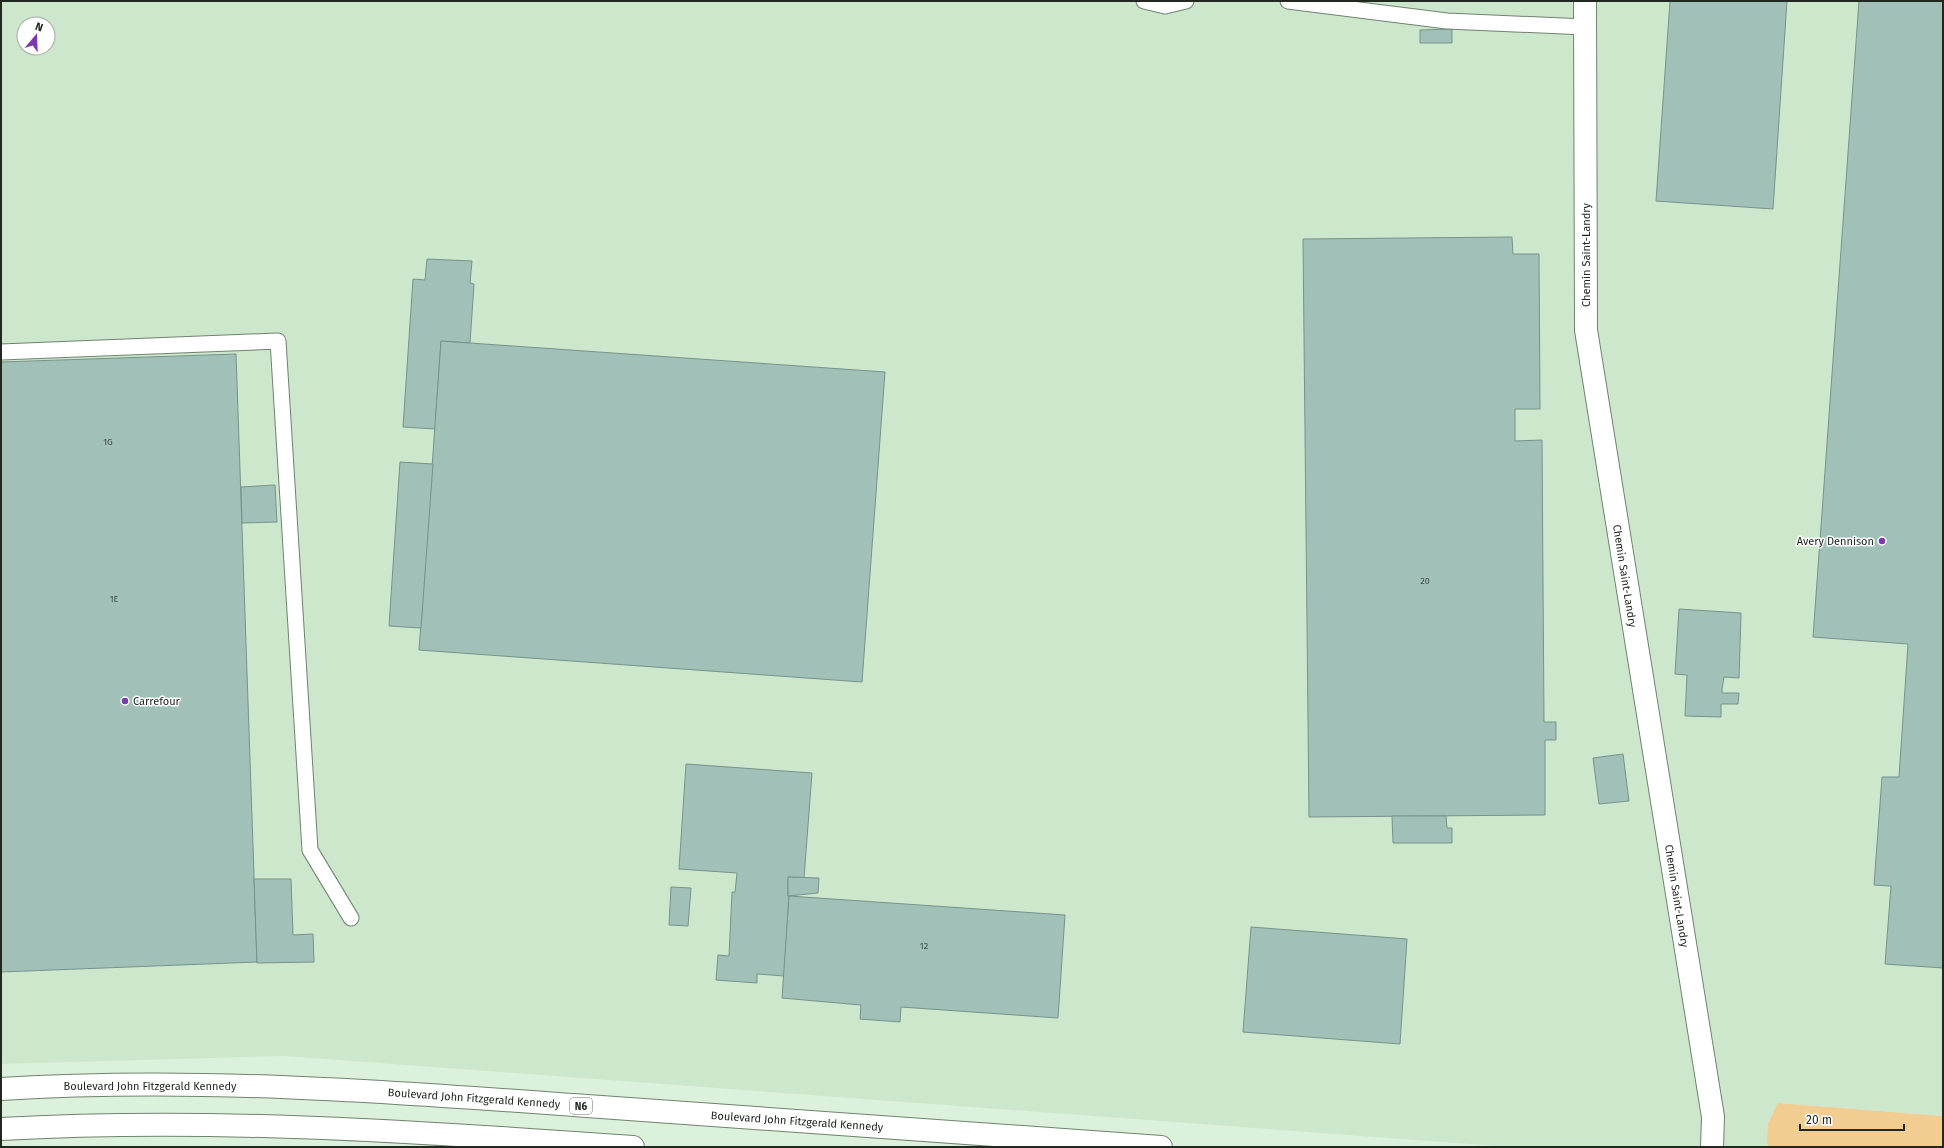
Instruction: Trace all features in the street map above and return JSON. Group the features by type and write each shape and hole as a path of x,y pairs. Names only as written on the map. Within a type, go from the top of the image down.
{"main road":[{"name":"Chemin Saint-Landry","path":"1585,1 1586,330 1711,1109 1712,1147"},
{"name":"Boulevard John Fitzgerald Kennedy","path":"1,1089 39,1086 199,1084 349,1089 1161,1147"},
{"path":"1,1129 195,1125 337,1129 633,1147"}],"lane":[{"path":"1144,1 1165,6 1186,1"},
{"path":"1288,1 1447,21 1586,27"},
{"path":"1,352 278,341 310,850 351,918"}],"shaded area":[{"path":"1,1 1943,1 1943,1116 1778,1103 1767,1144 1770,1147 1510,1147 285,1056 1,1064"},
{"path":"1778,1103 1943,1116 1943,1147 1770,1147 1767,1144 1768,1124"}],"building":[{"path":"1670,1 1787,1 1773,209 1656,201"},
{"name":"Avery Dennison","path":"1859,1 1943,1 1943,968 1885,964 1891,886 1874,885 1882,777 1899,777 1908,644 1813,637"},
{"path":"1452,29 1452,43 1420,43 1420,30"},
{"path":"1512,237 1513,254 1539,254 1540,409 1515,409 1515,441 1542,440 1544,722 1556,722 1556,740 1545,740 1545,815 1309,817 1303,239"},
{"path":"427,259 472,261 470,283 474,284 470,343 441,341 435,429 403,427 413,279 425,280"},
{"path":"441,341 885,372 862,682 419,650"},
{"name":"Carrefour","path":"236,354 257,962 1,972 1,362"},
{"path":"400,462 433,464 421,628 389,626"},
{"path":"275,485 277,522 242,523 241,487"},
{"path":"1679,609 1741,613 1739,678 1724,677 1722,689 1722,693 1739,693 1738,704 1721,704 1721,717 1685,716 1687,675 1675,674"},
{"path":"1623,754 1629,801 1599,804 1593,758"},
{"path":"686,764 812,773 804,878 788,877 789,896 784,976 757,974 757,983 716,980 718,955 729,956 732,892 735,892 737,873 679,869"},
{"path":"1392,816 1446,816 1447,828 1452,828 1452,843 1393,843"},
{"path":"788,877 819,878 818,893 788,896"},
{"path":"254,879 291,879 293,935 313,934 314,962 257,963"},
{"path":"671,887 691,888 688,926 669,925"},
{"path":"789,896 1065,915 1058,1018 901,1007 900,1022 860,1019 861,1005 782,998"},
{"path":"1251,927 1407,939 1400,1044 1243,1032"}],"place":[{"name":"Avery Dennison","path":"1882,541"},
{"name":"Carrefour","path":"125,701"}]}
